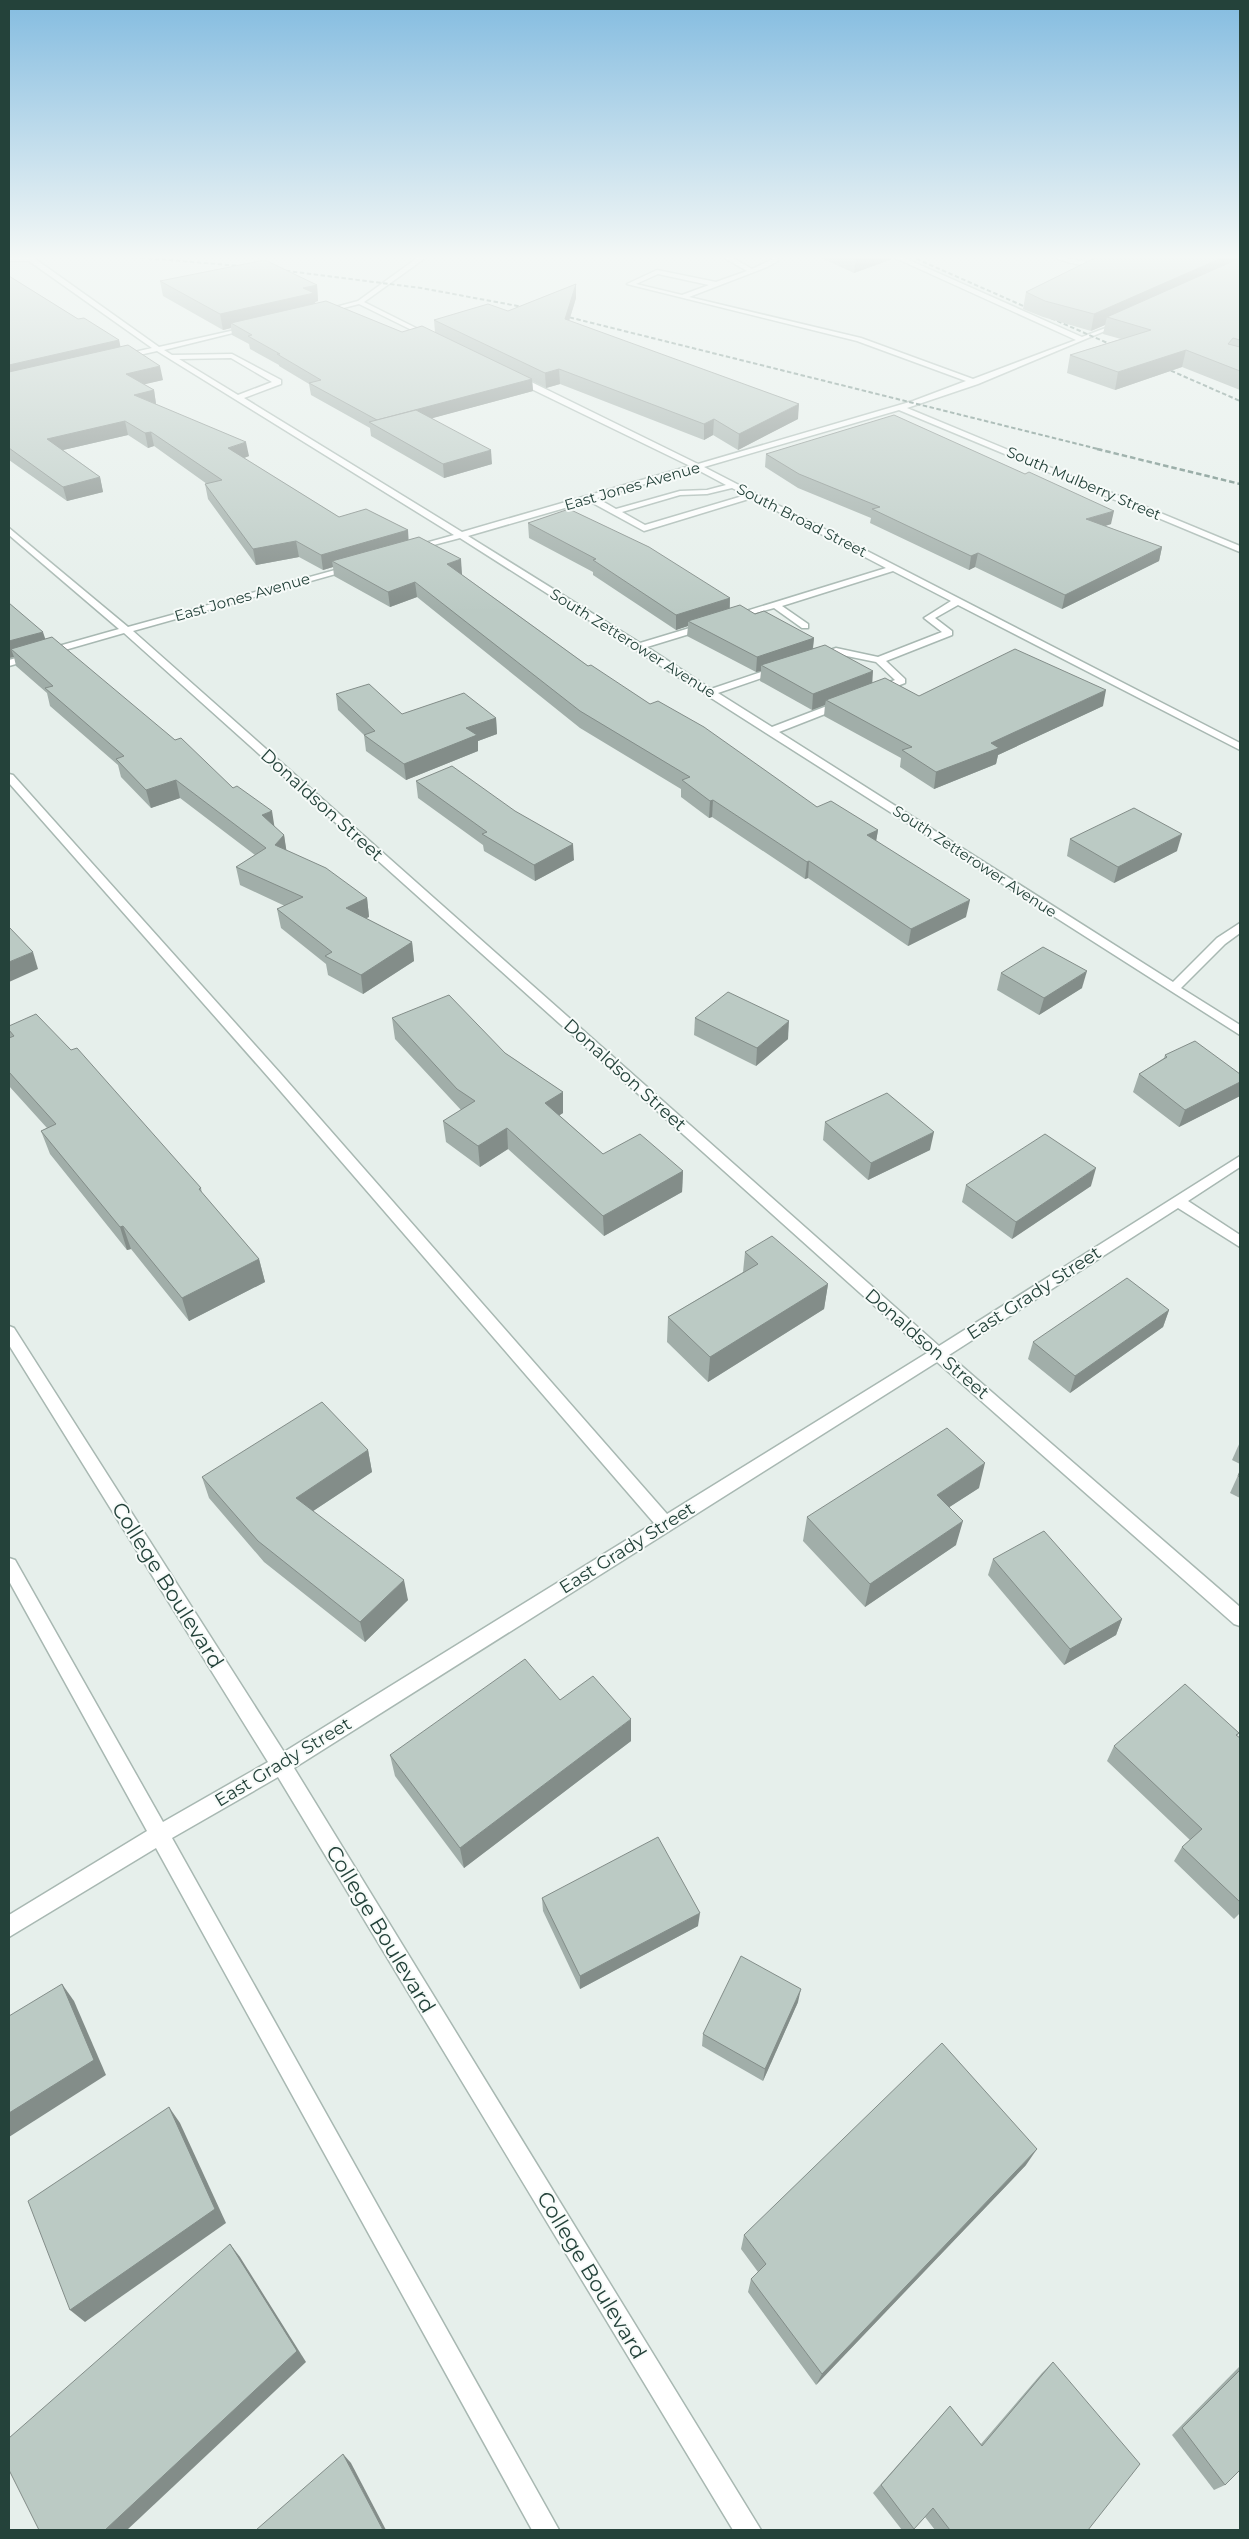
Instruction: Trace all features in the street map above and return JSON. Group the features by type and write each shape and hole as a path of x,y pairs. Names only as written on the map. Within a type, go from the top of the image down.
{"street":[{"name":"South Zetterower Avenue","path":"199,374 463,535 1240,1030"},
{"path":"238,398 278,382 265,374"},
{"name":"South Broad Street","path":"507,374 734,485 1240,747"},
{"path":"955,374 975,382"},
{"name":"East Jones Avenue","path":"406,551 900,408 994,374"},
{"name":"South Mulberry Street","path":"900,408 1240,549"},
{"path":"614,512 680,493 707,492 734,485"},
{"path":"590,498 644,528 754,496"},
{"name":"Donaldson Street","path":"9,531 125,629 938,1354 1240,1618"},
{"name":"East Jones Avenue","path":"9,664 125,629 360,564"},
{"path":"638,647 894,568"},
{"path":"879,660 949,633 929,618 958,601"},
{"path":"775,605 805,626"},
{"path":"771,731 902,680 879,660 836,651 809,660"},
{"path":"711,692 791,666"},
{"path":"9,777 282,1084 665,1524"},
{"path":"1174,988 1222,941 1240,927"},
{"name":"East Grady Street","path":"9,1927 158,1836 281,1765 938,1354 1240,1161"},
{"path":"1178,1201 1240,1242"},
{"name":"College Boulevard","path":"9,1332 281,1765 748,2530"},
{"path":"9,1565 158,1836 546,2530"}],"building":[{"path":"9,374 127,374 154,390 134,395 246,442 228,448 339,517 366,509 408,530 321,555 296,541 253,549 205,484 222,480 151,432 145,433 125,421 47,439 100,477 63,487 9,448"},
{"path":"312,374 523,374 532,379 377,420 309,383 321,380"},
{"path":"573,374 718,374 799,404 739,434 714,419 704,424"},
{"path":"416,410 491,450 443,464 369,422"},
{"path":"894,415 1025,474 1029,472 1114,511 1086,519 1162,547 1065,595 978,553 971,556 872,509 880,507 799,474 766,454"},
{"path":"569,509 649,547 730,598 676,615 593,560 596,559 528,523"},
{"path":"419,537 461,559 447,564 588,666 591,665 650,704 658,701 704,727 817,807 831,801 878,830 867,835 970,900 911,929 809,861 807,862 713,800 710,801 682,780 690,777 580,711 415,582 388,592 332,561"},
{"path":"9,603 43,632 9,641"},
{"path":"740,605 755,614 764,611 814,638 757,657 688,621"},
{"path":"52,637 175,740 181,738 233,788 237,786 272,811 262,815 284,835 275,845 326,868 367,898 346,908 412,942 361,975 325,956 332,952 277,909 303,897 236,867 266,848 176,780 146,790 116,759 124,756 45,688 53,686 11,649"},
{"path":"825,645 873,671 813,694 761,665"},
{"path":"1015,649 1106,690 991,743 999,748 936,772 902,750 912,747 826,700 885,678 919,696"},
{"path":"369,684 402,714 464,693 496,718 466,728 477,735 404,764 364,735 375,731 336,694"},
{"path":"452,766 515,811 573,844 534,865 482,834 487,832 416,781"},
{"path":"1134,808 1182,834 1118,867 1070,839"},
{"path":"9,927 33,952 9,962"},
{"path":"1043,947 1087,971 1044,998 1001,973"},
{"path":"728,992 789,1021 757,1048 695,1018"},
{"path":"449,995 505,1053 563,1092 545,1103 603,1154 640,1134 683,1171 603,1216 507,1128 478,1146 443,1121 475,1101 457,1089 392,1018"},
{"path":"36,1014 71,1050 77,1048 201,1188 199,1189 259,1259 182,1298 123,1226 120,1227 41,1131 56,1124 9,1072 9,1038 14,1036 9,1030 9,1026"},
{"path":"1195,1041 1240,1074 1240,1082 1185,1110 1139,1074 1167,1057 1165,1055"},
{"path":"887,1093 934,1132 871,1163 825,1122"},
{"path":"1045,1134 1096,1168 1016,1222 966,1185"},
{"path":"772,1236 828,1284 710,1357 668,1317 758,1264 745,1252"},
{"path":"1127,1278 1169,1310 1075,1376 1033,1342"},
{"path":"322,1402 368,1450 296,1498 404,1580 360,1622 258,1541 202,1477"},
{"path":"947,1428 985,1463 937,1495 963,1521 870,1584 807,1517"},
{"path":"1044,1531 1122,1619 1070,1649 993,1559"},
{"path":"525,1659 560,1700 593,1676 631,1719 460,1848 390,1755"},
{"path":"1185,1684 1239,1733 1236,1735 1240,1738 1240,1902 1182,1847 1202,1829 1114,1746"},
{"path":"658,1837 700,1913 580,1976 542,1898"},
{"path":"741,1956 801,1989 765,2069 703,2034"},
{"path":"62,1984 94,2060 9,2113 9,2016"},
{"path":"942,2043 1037,2149 822,2374 751,2279 766,2264 744,2235"},
{"path":"169,2107 215,2209 70,2310 28,2201"},
{"path":"230,2244 297,2351 105,2530 39,2530 9,2470 9,2438"},
{"path":"1053,2362 1140,2464 1088,2530 950,2530 933,2508 914,2529 881,2485 950,2406 982,2446"},
{"path":"1240,2370 1240,2470 1225,2485 1182,2428"},
{"path":"343,2454 383,2530 256,2530"}],"railway":[{"path":"799,374 1102,450"},
{"path":"1180,374 1240,401"},
{"path":"1097,449 1240,484"}]}
